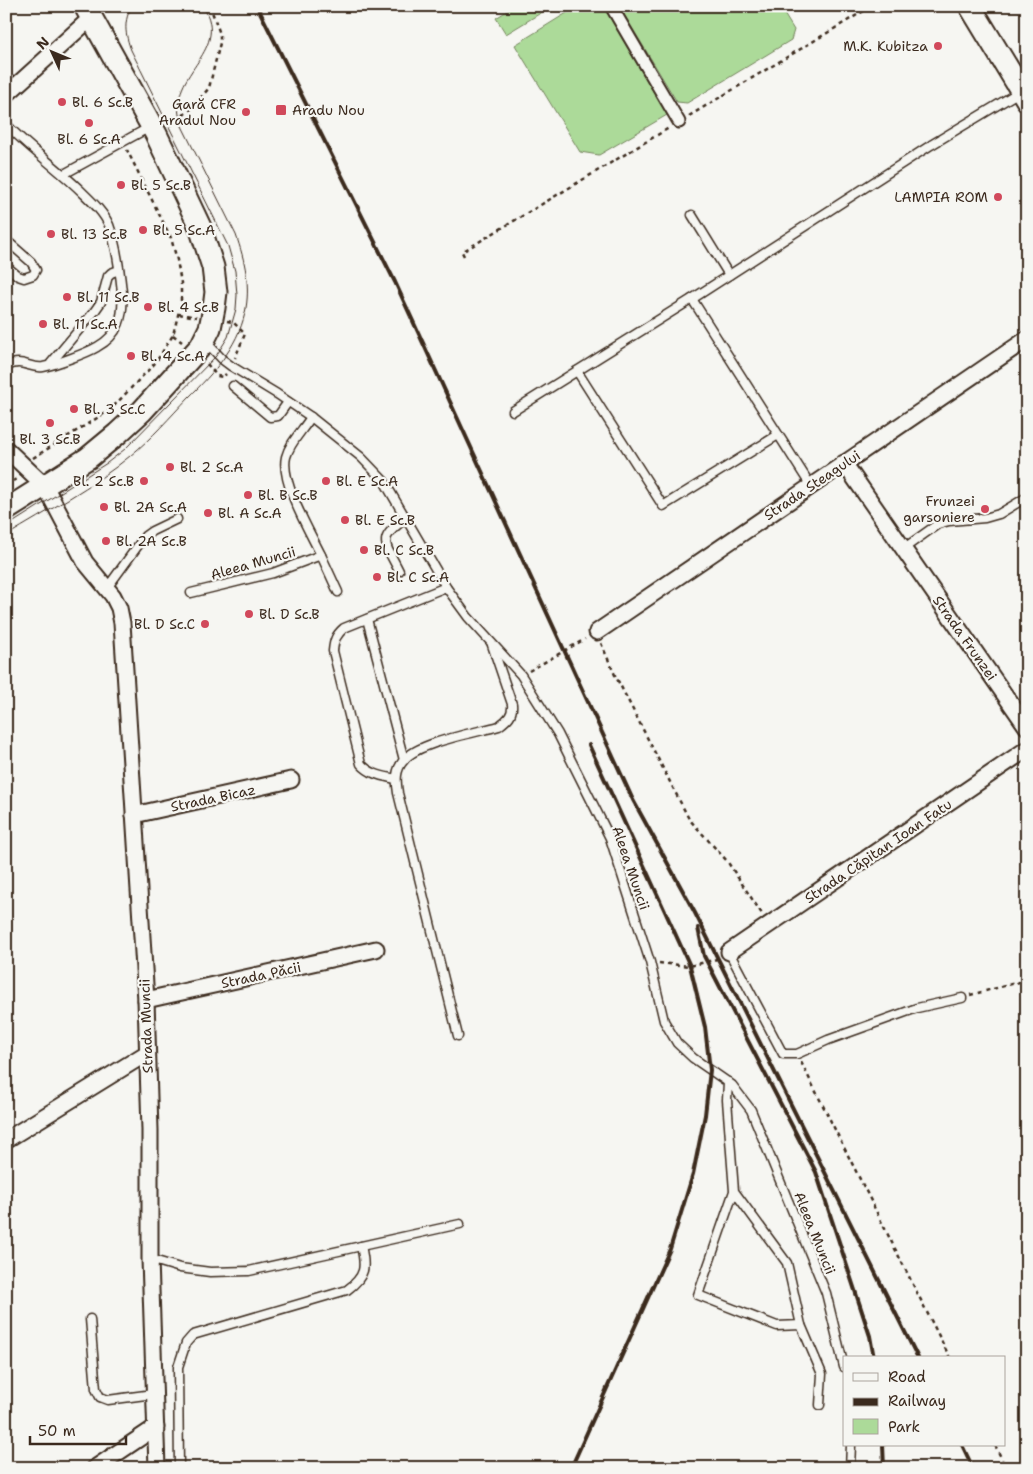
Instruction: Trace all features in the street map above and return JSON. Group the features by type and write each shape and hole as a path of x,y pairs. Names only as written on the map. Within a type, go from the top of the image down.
{"main road":[{"path":"970,6 1024,95"},
{"path":"6,510 88,458 118,434 142,411 204,341 213,319 216,292 213,267 200,227 154,130 88,12"}],"street":[{"path":"611,6 679,122"},
{"path":"6,95 88,12"},
{"name":"Strada Steagului","path":"597,632 1027,339"},
{"name":"Strada Muncii","path":"6,449 44,486 80,554 113,596 119,608 122,624 146,1000 153,1394 157,1468"},
{"name":"Strada Frunzei","path":"844,463 1027,726"},
{"name":"Strada Căpitan Ioan Fatu","path":"729,952 1027,749"},
{"name":"Strada Bicaz","path":"134,815 291,780"},
{"name":"Strada Păcii","path":"146,1000 376,949"},
{"path":"6,1140 147,1053"},
{"path":"95,1468 156,1427"}],"lane":[{"path":"513,411 729,275 931,144 1024,95"},
{"path":"6,124 20,139 64,174 88,198 108,224 118,270 123,308 120,321 113,333 96,348 50,365 39,367 18,362 6,367"},
{"path":"64,174 154,130"},
{"path":"692,216 729,275"},
{"path":"6,240 32,262 36,270 33,275 24,278 18,276 6,266"},
{"path":"50,365 94,312 100,302 108,276 118,270"},
{"path":"692,298 811,486"},
{"name":"Aleea Muncii","path":"204,341 223,360 311,417 361,457 384,482 446,587 468,617 521,675 558,734 610,838 650,962 664,1022 677,1043 693,1058 728,1082 742,1096 751,1110 826,1293 843,1363"},
{"path":"577,370 663,506 778,434"},
{"path":"233,386 270,417 278,416 288,402"},
{"name":"Aleea Muncii","path":"311,417 288,450 285,473 290,488 338,592"},
{"path":"903,549 938,524 949,521 985,518 998,514 1027,497"},
{"path":"399,571 385,544 390,530 406,518"},
{"path":"107,588 145,536 177,519"},
{"name":"Aleea Muncii","path":"191,593 273,574 321,555"},
{"path":"396,779 376,774 367,770 361,764 333,651 334,641 338,633 344,628 446,587"},
{"path":"367,619 404,760"},
{"path":"458,1036 396,779 398,769 404,760 415,750 499,726 510,718 512,704 491,642"},
{"path":"729,952 783,1054 797,1054 828,1040 917,1008 962,998"},
{"path":"728,1082 727,1100 734,1191 698,1295 777,1326 801,1325"},
{"path":"734,1191 787,1263 801,1325 822,1374 820,1405"},
{"path":"150,1260 180,1268 210,1272 249,1271 460,1224"},
{"path":"179,1468 178,1367 186,1344 194,1335 347,1290 356,1283 363,1273 364,1260 361,1246"},
{"path":"90,1319 96,1389 100,1397 108,1400 153,1394"},
{"path":"850,1468 851,1446"}],"path":[{"path":"154,130 190,110 209,88 220,34 210,6"},
{"path":"464,256 462,252 872,6"},
{"path":"6,485 27,468 110,410 156,362 173,335 181,303 181,283 168,231 126,150 134,146"},
{"path":"521,675 597,632 614,675 685,812 697,829 727,861 769,926"},
{"path":"650,962 690,966 718,958 729,952"},
{"path":"962,998 1027,980"},
{"path":"797,1054 949,1356"},
{"path":"995,1446 1006,1468"}],"green space":[{"path":"515,6 541,6 544,11 506,34 496,18"},
{"path":"578,6 603,6 667,115 599,155 580,152 515,45"},
{"path":"619,6 764,6 781,9 794,30 791,40 687,103 677,102"}],"tram line":[{"path":"6,527 107,463 125,449 216,356 228,337 236,309 235,271 228,246 131,50 126,33 126,22 132,6"},
{"path":"6,536 86,488 138,449 207,379 230,349 241,326 247,303 247,283 242,254 236,235 182,126 178,108 181,92 210,38 210,23 203,6"}],"railway":[{"path":"257,6 395,282 633,800 695,913 917,1356"},
{"path":"571,1468 670,1249 693,1174 705,1115 710,1070 705,1027 690,966 589,745"},
{"path":"698,928 704,956 816,1172 870,1336 874,1356"},
{"path":"883,1446 884,1468"},
{"path":"962,1446 973,1468"}],"place":[{"name":"M.K. Kubitza","path":"938,46"},
{"name":"Bl. 6 Sc.B","path":"62,102"},
{"name":"Aradu Nou","path":"281,110"},
{"name":"Gară CFR Aradul Nou","path":"246,112"},
{"name":"Bl. 6 Sc.A","path":"89,123"},
{"name":"Bl. 5 Sc.B","path":"121,185"},
{"name":"LAMPIA ROM","path":"998,197"},
{"name":"Bl. 5 Sc.A","path":"143,230"},
{"name":"Bl. 13 Sc.B","path":"51,234"},
{"name":"Bl. 11 Sc.B","path":"67,297"},
{"name":"Bl. 4 Sc.B","path":"148,307"},
{"name":"Bl. 11 Sc.A","path":"43,324"},
{"name":"Bl. 4 Sc.A","path":"131,356"},
{"name":"Bl. 3 Sc.C","path":"74,409"},
{"name":"Bl. 3 Sc.B","path":"50,423"},
{"name":"Bl. 2 Sc.A","path":"170,467"},
{"name":"Bl. 2 Sc.B","path":"144,481"},
{"name":"Bl. E Sc.A","path":"326,481"},
{"name":"Bl. B Sc.B","path":"248,495"},
{"name":"Bl. 2A Sc.A","path":"104,507"},
{"name":"Frunzei garsoniere","path":"985,509"},
{"name":"Bl. A Sc.A","path":"208,513"},
{"name":"Bl. E Sc.B","path":"345,520"},
{"name":"Bl. 2A Sc.B","path":"106,541"},
{"name":"Bl. C Sc.B","path":"364,550"},
{"name":"Bl. C Sc.A","path":"377,577"},
{"name":"Bl. D Sc.B","path":"249,614"},
{"name":"Bl. D Sc.C","path":"205,624"}]}
